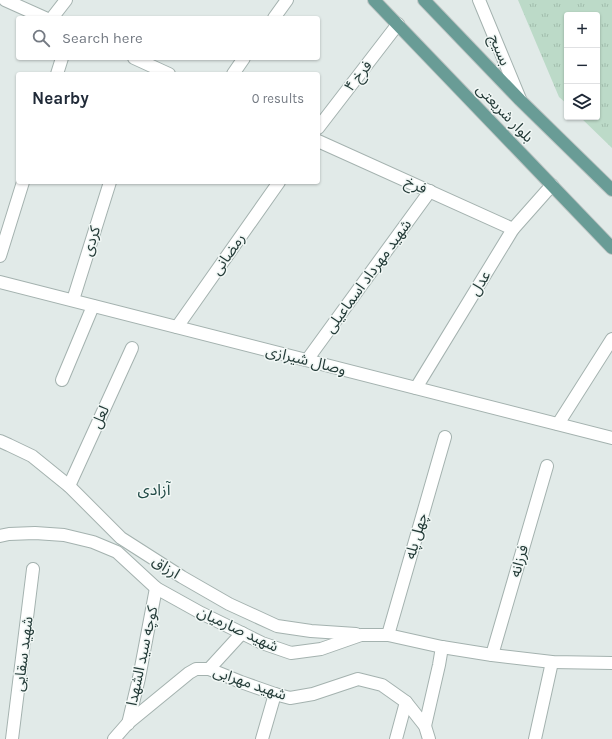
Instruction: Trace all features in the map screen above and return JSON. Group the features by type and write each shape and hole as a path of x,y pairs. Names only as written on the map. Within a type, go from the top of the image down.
{"main road":[{"name":"بلوار شریعتی","path":"374,0 612,248"},
{"name":"بلوار شریعتی","path":"424,0 520,100 612,190"}],"street":[{"path":"5,0 41,16"},
{"path":"54,16 66,0"},
{"path":"275,16 287,0"},
{"name":"بسیج","path":"479,0 520,100"},
{"name":"فرخ ۴","path":"320,125 398,24"},
{"path":"58,72 61,60"},
{"path":"136,60 145,69 159,72"},
{"path":"234,72 243,60"},
{"name":"فرخ","path":"320,142 513,229"},
{"path":"0,256 22,184"},
{"name":"کردی","path":"73,300 109,184"},
{"name":"رمضانی","path":"177,327 278,184"},
{"name":"عدل","path":"416,388 513,229 552,185"},
{"name":"شهید مهرداد اسماعیلی","path":"307,360 430,192"},
{"name":"وصال شیرازی","path":"0,282 612,438"},
{"path":"62,380 93,306"},
{"path":"558,424 612,339"},
{"name":"لعل","path":"69,486 132,348"},
{"name":"چهل پله","path":"388,635 445,436"},
{"name":"ارزاق","path":"0,441 32,456 69,486 121,538 182,577 229,604 277,626 311,631 361,635"},
{"name":"فرزانه","path":"492,655 547,466"},
{"name":"شهید صارمیان","path":"0,536 9,534 35,533 64,535 93,542 117,552 156,588 201,613 262,643 291,653 321,649 361,635 388,635 442,647 492,655 552,662 612,664"},
{"name":"شهید سقایی","path":"12,739 33,569"},
{"name":"کوچه سید الشهدا","path":"124,739 156,588"},
{"path":"209,669 242,633"},
{"path":"425,726 442,647"},
{"path":"535,739 552,662"},
{"name":"شهید مهرابی","path":"114,739 128,723 189,673 196,669 209,669 241,682 290,698 313,694 358,679 382,685 406,702 425,726 428,739"},
{"path":"262,739 275,694"},
{"path":"396,739 406,702"}],"green space":[{"path":"518,0 612,0 612,148 583,120 600,120 600,12 564,12 564,101 559,97"}],"district":[{"name":"آزادی","path":"154,489"}]}
